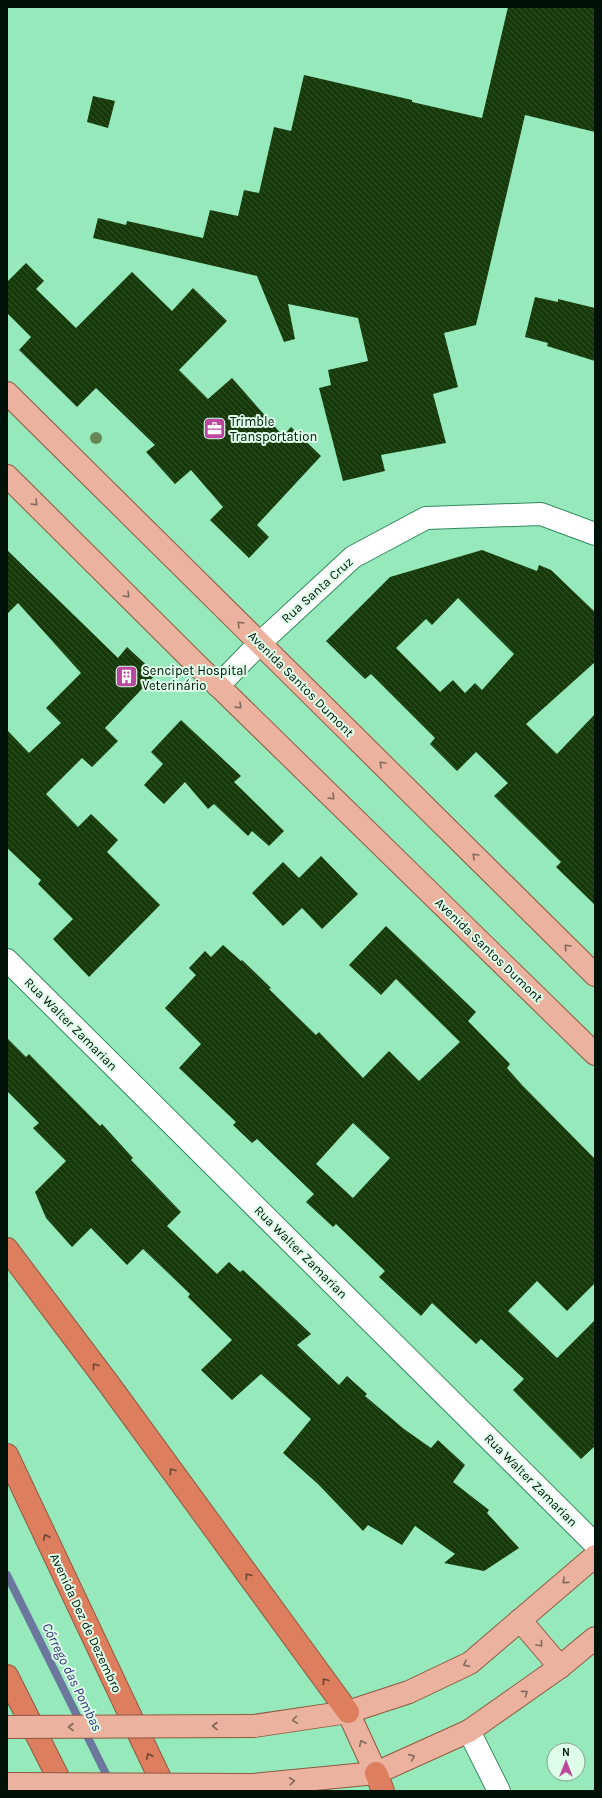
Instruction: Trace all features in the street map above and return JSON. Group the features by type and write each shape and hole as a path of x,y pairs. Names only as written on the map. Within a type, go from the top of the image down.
{"highway":[{"path":"7,1249 108,1383 348,1712"},
{"name":"Avenida Dez de Dezembro","path":"7,1455 166,1791"},
{"path":"7,1676 65,1791"}],"main road":[{"name":"Avenida Santos Dumont","path":"7,393 595,975"},
{"name":"Avenida Santos Dumont","path":"7,476 218,686 595,1054"},
{"path":"7,1727 254,1726 348,1712 409,1692 470,1663 595,1556"},
{"path":"520,1620 560,1667"},
{"path":"7,1784 254,1785 380,1782 469,1731 560,1667 595,1638"},
{"path":"348,1712 380,1782"}],"street":[{"name":"Rua Santa Cruz","path":"218,686 260,643 353,557 426,518 541,514 595,534"},
{"name":"Rua Walter Zamarian","path":"7,960 595,1544"},
{"path":"469,1731 499,1791"}],"building":[{"path":"508,7 595,7 595,132 525,115 476,325 444,333 458,387 433,394 446,443 381,455 385,471 343,481 319,388 331,385 328,370 368,361 358,318 288,304 295,339 284,342 257,276 93,238 98,218 126,225 127,221 203,238 210,210 238,216 244,190 259,193 274,127 291,131 304,75 482,118"},
{"path":"93,96 115,101 108,128 87,122"},
{"path":"26,263 44,281 36,289 76,328 132,272 172,311 193,288 227,321 179,370 208,399 232,378 283,436 291,427 321,456 257,525 269,537 249,558 210,520 223,507 191,470 175,484 146,452 155,445 96,388 77,407 19,350 31,337 7,313 7,282"},
{"path":"535,297 558,302 558,299 595,308 595,361 547,346 548,343 525,337"},
{"path":"7,550 118,658 127,647 156,674 105,728 118,741 92,767 82,758 46,794 78,827 91,814 118,840 107,852 160,905 89,977 53,939 73,919 38,884 41,880 7,848 7,730 29,753 61,723 46,708 81,673 18,603 7,614"},
{"path":"482,550 537,571 539,565 551,570 595,612 595,662 526,724 557,754 595,714 595,905 556,867 561,862 494,796 508,783 476,752 457,771 430,744 435,738 371,674 365,679 326,641 390,577","holes":["458,598 514,654 482,690 475,683 465,693 453,680 440,692 396,648 426,619 432,625"]},
{"path":"181,720 241,776 234,782 284,831 269,846 252,831 248,836 214,804 208,809 185,782 164,804 144,785 163,764 151,752"},
{"path":"321,856 358,894 322,929 302,908 283,926 252,893 283,862 299,878"},
{"path":"386,926 476,1012 468,1021 510,1064 507,1068 522,1085 595,1159 595,1283 567,1311 537,1281 508,1311 557,1358 595,1320 595,1446 581,1459 513,1390 524,1379 481,1339 476,1344 432,1303 421,1316 379,1277 385,1271 336,1224 333,1227 306,1202 314,1194 257,1139 252,1143 233,1125 236,1122 179,1068 201,1044 165,1008 196,975 189,968 205,951 211,957 223,945 241,961 242,960 271,988 269,989 316,1035 319,1032 363,1078 389,1051 419,1081 460,1042 396,979 381,995 349,965","holes":["353,1123 390,1158 353,1198 316,1164"]},
{"path":"7,1038 26,1057 29,1054 100,1126 102,1124 133,1158 131,1160 181,1212 167,1226 217,1274 229,1262 240,1272 243,1270 311,1334 297,1345 339,1385 347,1376 367,1394 365,1396 404,1429 431,1448 438,1440 465,1465 453,1482 489,1510 487,1513 519,1548 484,1571 444,1563 455,1554 415,1526 402,1545 368,1525 363,1531 318,1484 283,1453 311,1419 261,1374 232,1400 201,1370 232,1340 188,1297 190,1294 143,1249 127,1265 91,1228 72,1247 46,1218 35,1192 66,1161 33,1128 39,1123 7,1091"}],"waterway":[{"name":"Córrego das Pombas","path":"7,1575 110,1782"}],"place":[{"name":"Trimble Transportation","path":"214,428"},
{"name":"Sencipet Hospital Veterinário","path":"127,677"}]}
